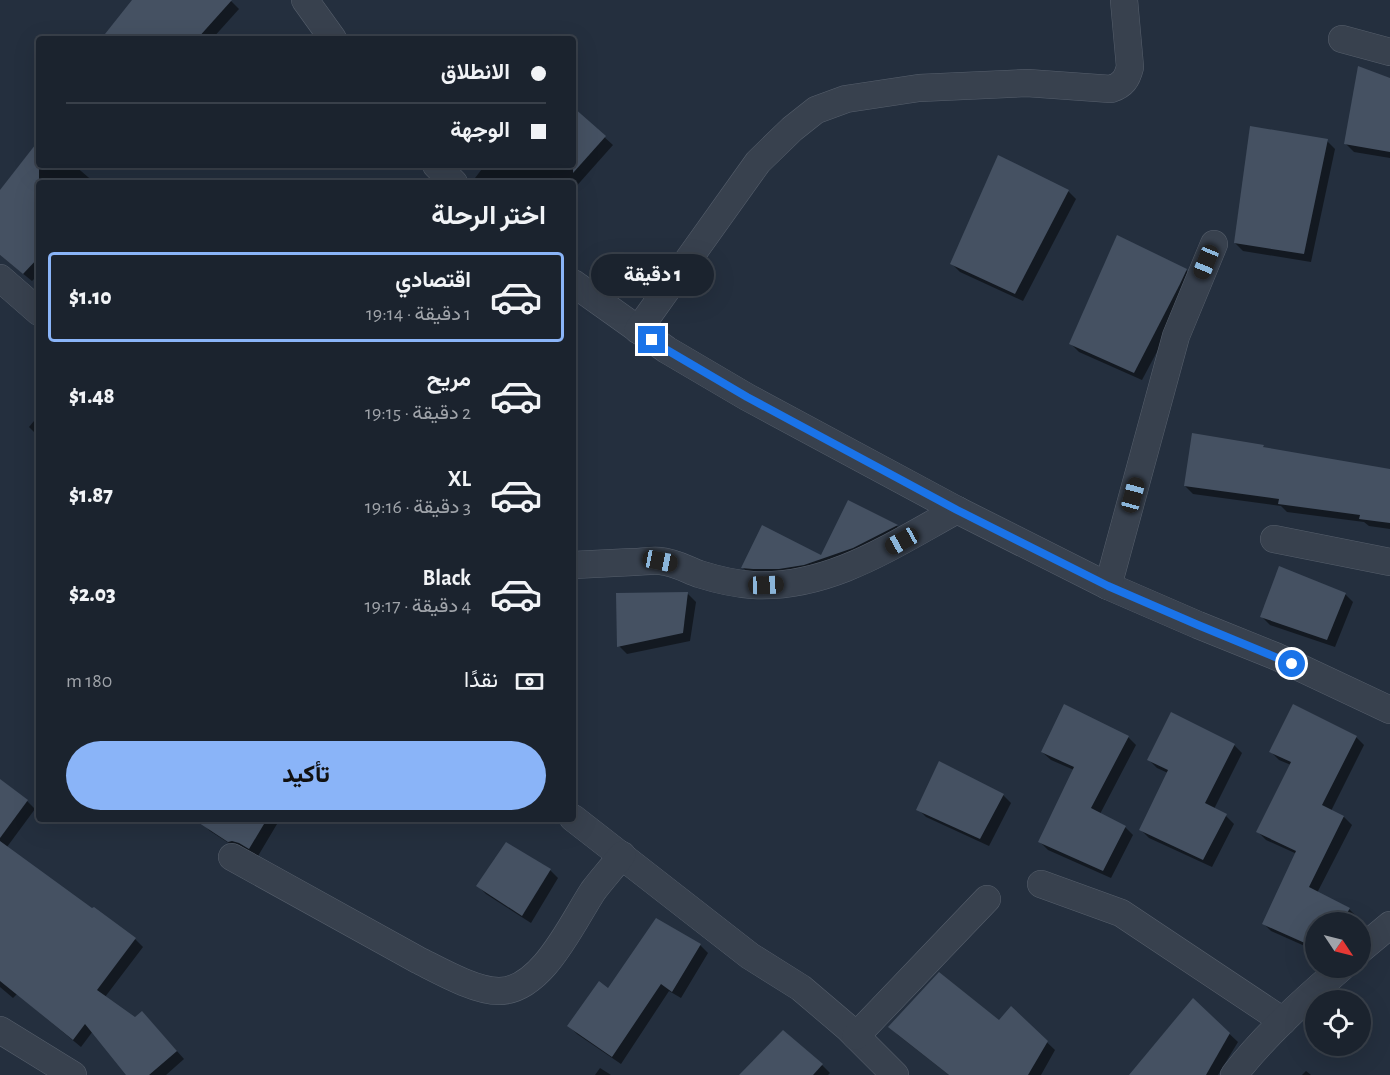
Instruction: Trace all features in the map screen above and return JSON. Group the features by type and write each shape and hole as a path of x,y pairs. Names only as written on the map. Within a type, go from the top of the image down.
{"street":[{"path":"304,0 331,36"},
{"path":"638,330 758,162 792,129 816,110 846,99 919,88 1027,83 1111,89 1120,86 1128,75 1130,67 1124,0"},
{"path":"1342,39 1390,52"},
{"path":"439,168 451,180"},
{"path":"1108,586 1176,336 1214,244"},
{"path":"0,278 36,309"},
{"path":"576,285 667,350 747,397 957,510 1108,586 1275,656 1390,710"},
{"path":"576,565 660,561 737,583 780,584 823,577 848,568 957,510"},
{"path":"1274,539 1390,562"},
{"path":"576,820 750,956 801,988 848,1028 895,1075"},
{"path":"232,857 427,964 481,988 500,991 518,987 534,977 545,965 595,888 622,855"},
{"path":"1041,884 1121,913 1283,1021"},
{"path":"856,1036 987,899"},
{"path":"1371,941 1390,925"},
{"path":"1234,1075 1257,1047 1330,978"},
{"path":"0,1030 74,1075"}],"building":[{"path":"132,0 232,0 200,36 103,36"},
{"path":"1358,66 1390,78 1390,152 1344,144"},
{"path":"576,110 606,136 573,173 573,168 576,168"},
{"path":"1250,126 1328,139 1304,254 1234,243"},
{"path":"36,144 36,168 39,168 39,180 36,180 36,260 23,274 0,255 0,190"},
{"path":"998,155 1069,190 1015,294 950,264"},
{"path":"1117,235 1187,269 1134,373 1069,344"},
{"path":"1192,433 1390,469 1390,523 1359,519 1360,515 1278,504 1279,499 1184,486"},
{"path":"848,500 898,525 853,548 804,565 779,569 741,568 762,525 821,555"},
{"path":"1279,566 1346,593 1327,640 1260,617"},
{"path":"688,592 683,633 617,647 616,593"},
{"path":"1064,704 1129,736 1091,808 1126,826 1103,871 1038,842 1074,767 1041,752"},
{"path":"1293,704 1357,736 1322,805 1344,816 1309,887 1350,908 1348,912 1305,912 1305,943 1262,924 1296,851 1256,832 1291,762 1269,752"},
{"path":"1171,712 1235,744 1205,803 1227,814 1203,860 1139,830 1168,770 1147,760"},
{"path":"939,761 1004,794 980,839 916,810"},
{"path":"0,779 28,800 0,838"},
{"path":"198,822 265,822 249,849 239,843 228,842"},
{"path":"0,841 136,938 97,990 135,1017 142,1011 177,1051 149,1075 126,1075 85,1024 73,1040 0,981"},
{"path":"506,842 551,869 522,916 476,886"},
{"path":"656,918 701,944 672,992 661,984 612,1057 567,1026 599,981 608,988"},
{"path":"939,972 999,1020 1011,1006 1048,1041 1028,1075 949,1075 888,1027"},
{"path":"1193,998 1230,1033 1206,1075 1129,1075"},
{"path":"783,1030 823,1064 813,1075 739,1075"}],"route":[{"path":"652,340 747,397 957,510 1108,586 1292,664"}]}
